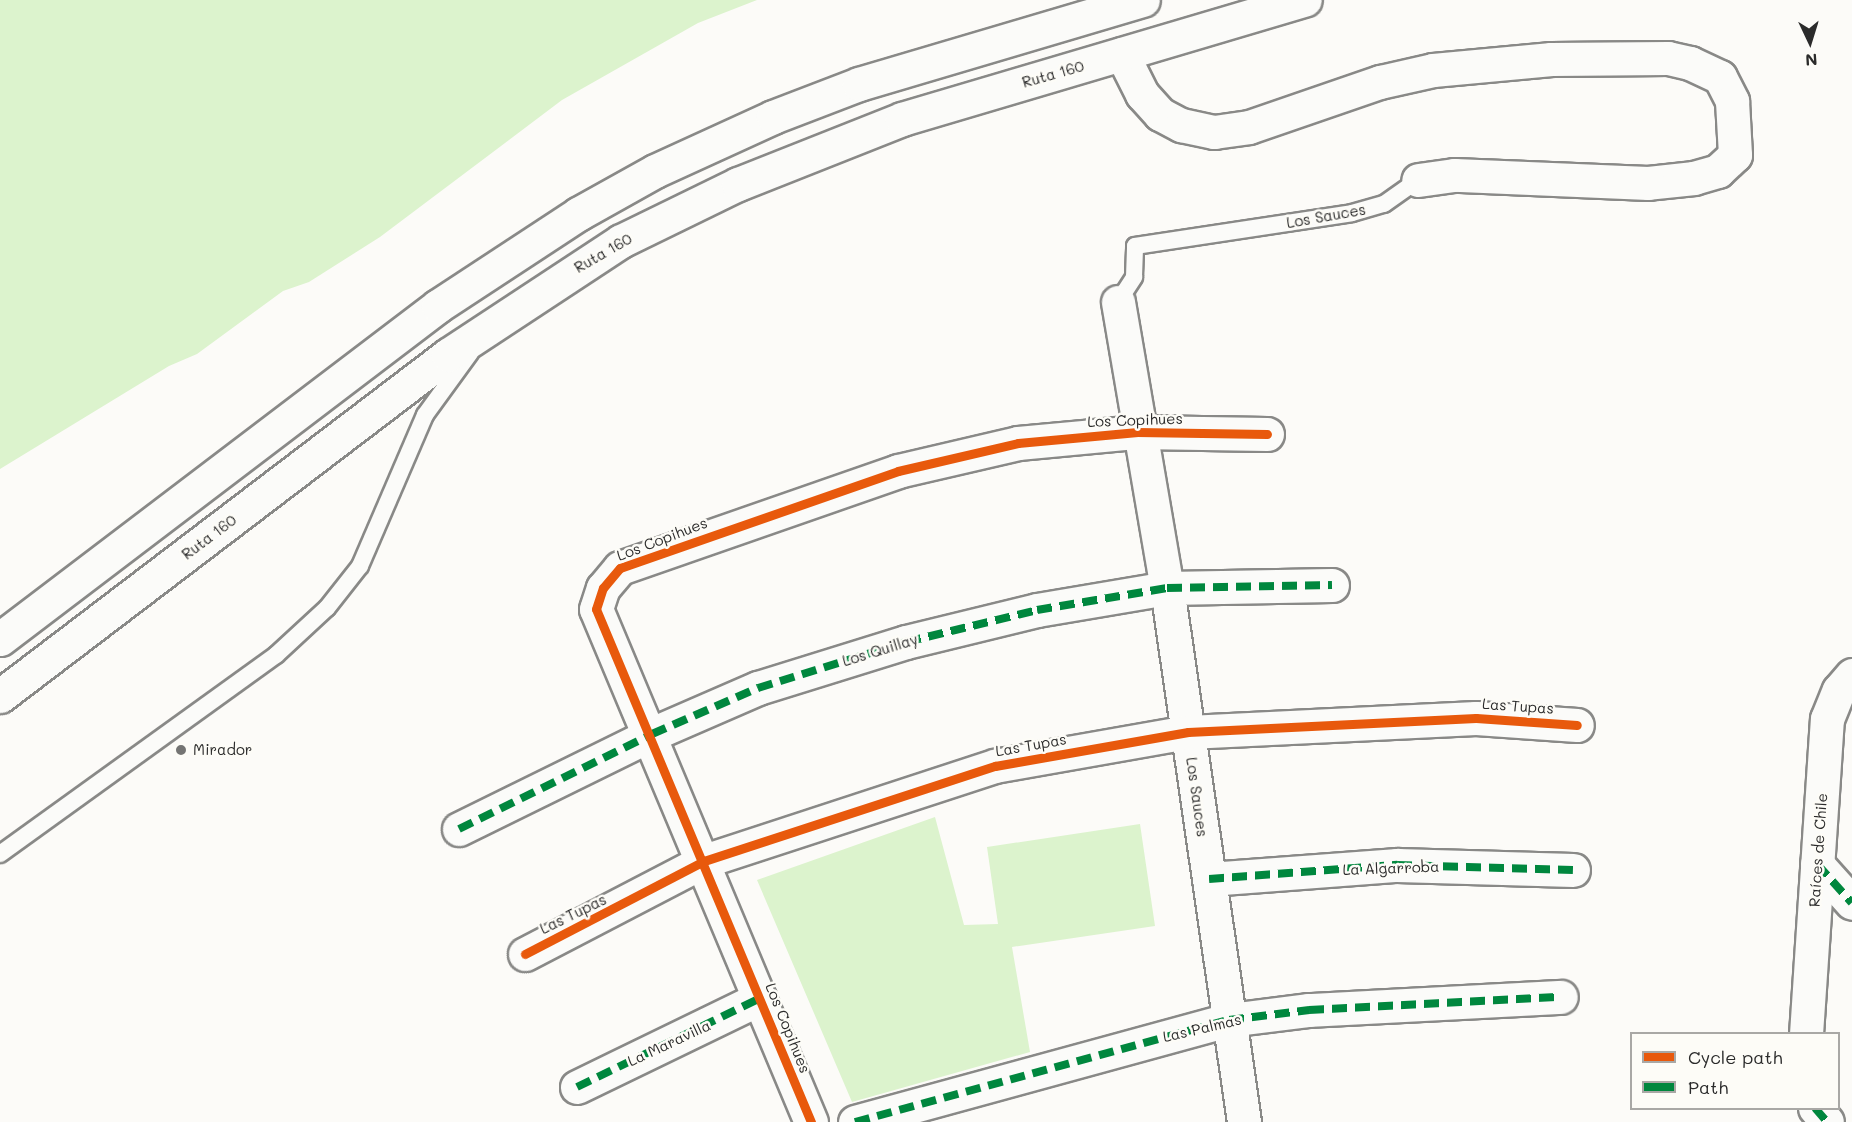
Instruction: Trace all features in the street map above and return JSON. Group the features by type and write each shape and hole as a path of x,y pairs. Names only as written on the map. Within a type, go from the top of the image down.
{"main road":[{"path":"0,639 438,306 645,177 773,117 859,84 1143,0"},
{"name":"Ruta 160","path":"0,696 506,314 621,242 774,168 902,119 1305,0"},
{"name":"Los Sauces","path":"1122,54 1142,94 1160,114 1181,125 1214,132 1249,127 1380,82 1433,70 1551,59 1668,58 1690,63 1720,77 1732,101 1735,155 1718,171 1694,178 1648,183 1454,175 1418,180"},
{"name":"Los Sauces","path":"1118,302 1137,432 1167,588 1244,1122"},
{"name":"Los Copihues","path":"811,1122 652,734 596,609 603,588 620,568 898,471 1018,443 1137,432 1267,434"},
{"name":"Los Quillay","path":"459,829 652,734 758,688 906,642 1037,610 1167,588 1332,585"},
{"name":"Raíces de Chile","path":"1806,1032 1827,719 1839,690 1852,675"},
{"name":"Las Tupas","path":"525,954 704,861 995,766 1188,732 1476,718 1577,725"},
{"path":"1817,864 1852,903"},
{"name":"La Algarroba","path":"1209,879 1397,865 1573,870"},
{"name":"Las Palmas","path":"855,1122 1229,1020 1309,1010 1561,997"},
{"name":"La Maravilla","path":"577,1087 760,998"},
{"path":"1817,1110 1827,1122"}],"lane":[{"name":"Los Sauces","path":"1118,302 1134,277 1135,246 1352,213 1384,204 1418,180"},
{"path":"0,854 276,655 327,608 360,566 425,415 462,361 506,314"}],"green space":[{"path":"0,0 757,0 698,23 562,100 380,237 309,282 283,291 197,354 169,366 0,469"},
{"path":"935,817 964,925 998,924 987,847 1140,824 1155,926 1012,947 1030,1052 852,1102 757,880"}],"marked path":[{"path":"459,829 652,734 758,688 906,642 1037,610 1167,588 1332,585"},
{"path":"1817,864 1852,903"},
{"path":"1209,879 1397,865 1573,870"},
{"path":"855,1122 1229,1020 1309,1010 1561,997"},
{"path":"577,1087 760,998"},
{"path":"1817,1110 1827,1122"}],"cycle path":[{"path":"811,1122 596,609 603,588 620,568 898,471 1018,443 1137,432 1267,434"},
{"path":"525,954 704,861 995,766 1188,732 1476,718 1577,725"}],"place":[{"name":"Mirador","path":"181,750"}]}
